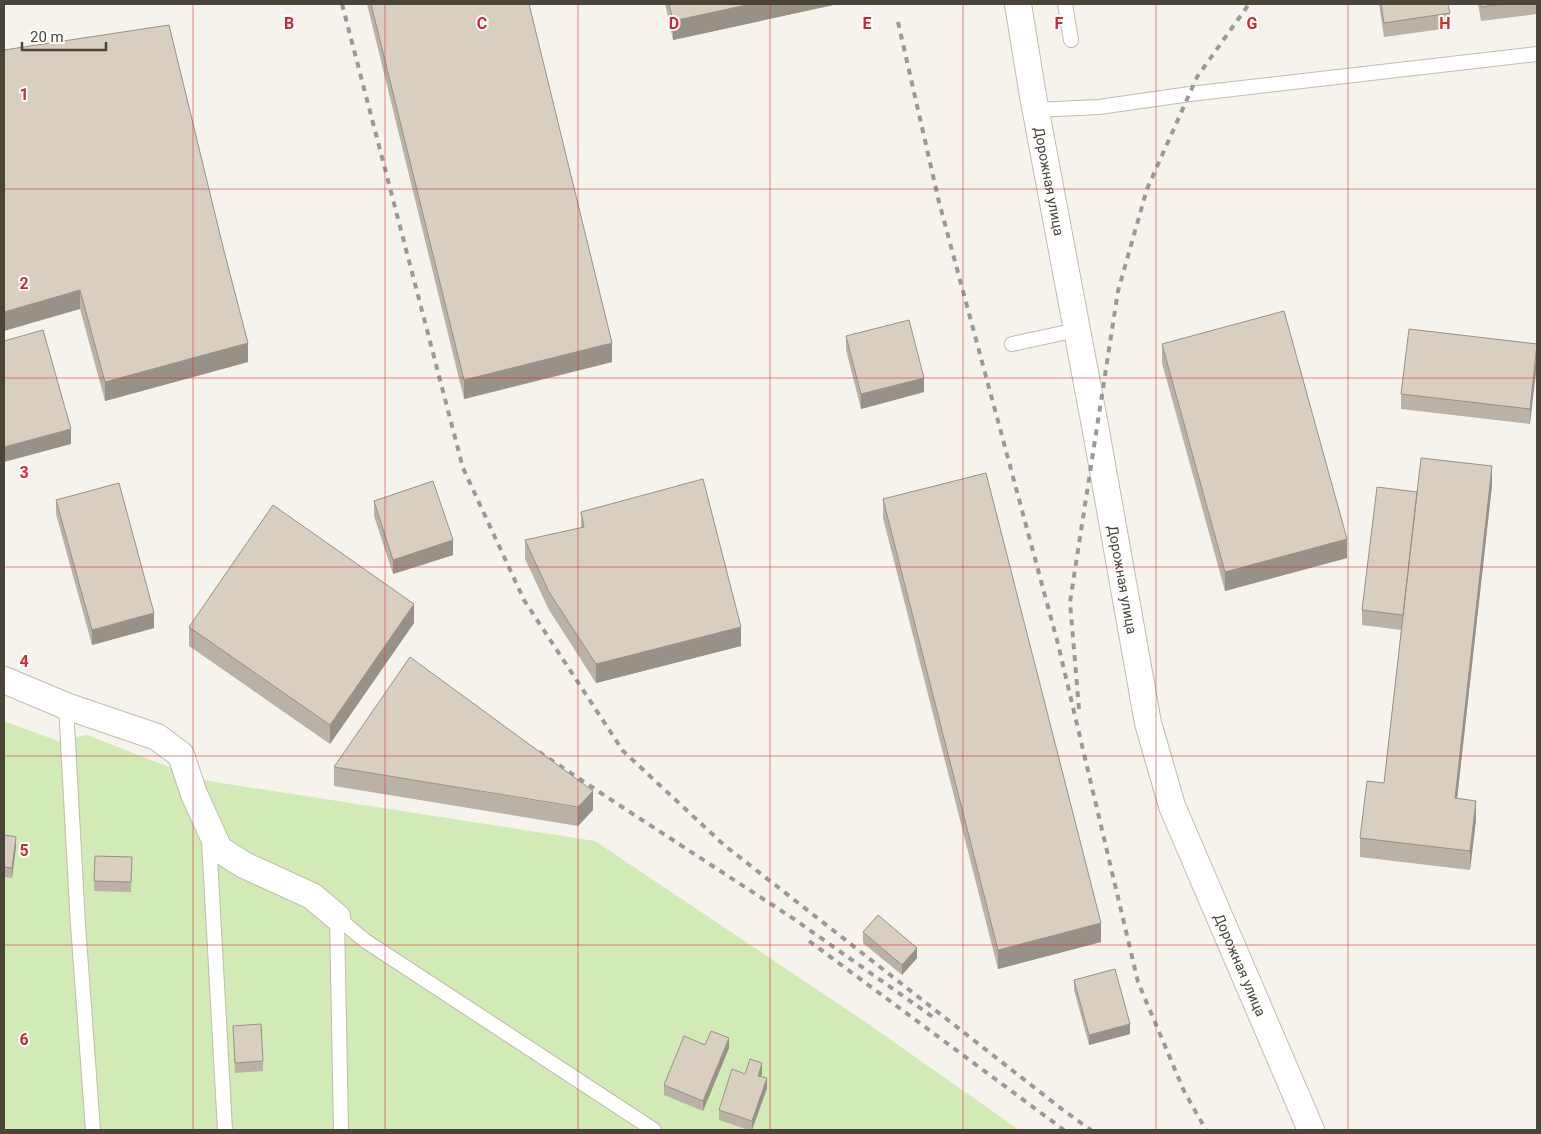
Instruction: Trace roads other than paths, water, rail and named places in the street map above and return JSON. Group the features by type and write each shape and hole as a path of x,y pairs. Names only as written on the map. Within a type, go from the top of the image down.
{"street":[{"name":"Дорожная улица","path":"1018,4 1035,110 1148,723 1172,806 1311,1130"},
{"path":"4,680 66,706 157,737 181,754 194,794 219,849 244,865 312,896 337,917"}],"lane":[{"path":"1065,4 1070,40"},
{"path":"1035,110 1099,108 1190,94 1537,54"},
{"path":"1012,344 1077,330"},
{"path":"66,706 79,935 93,1130"},
{"path":"209,826 225,1130"},
{"path":"337,917 340,1130"},
{"path":"337,917 373,946 654,1130"}],"railway":[{"path":"342,4 463,468 524,600 623,751 724,845 1091,1130"},
{"path":"1079,709 1070,602 1118,291 1147,189 1197,77 1249,4"},
{"path":"898,22 939,202 1058,644 1138,982 1184,1091 1206,1130"},
{"path":"539,752 794,919 937,1020"},
{"path":"809,941 1064,1130"}]}
